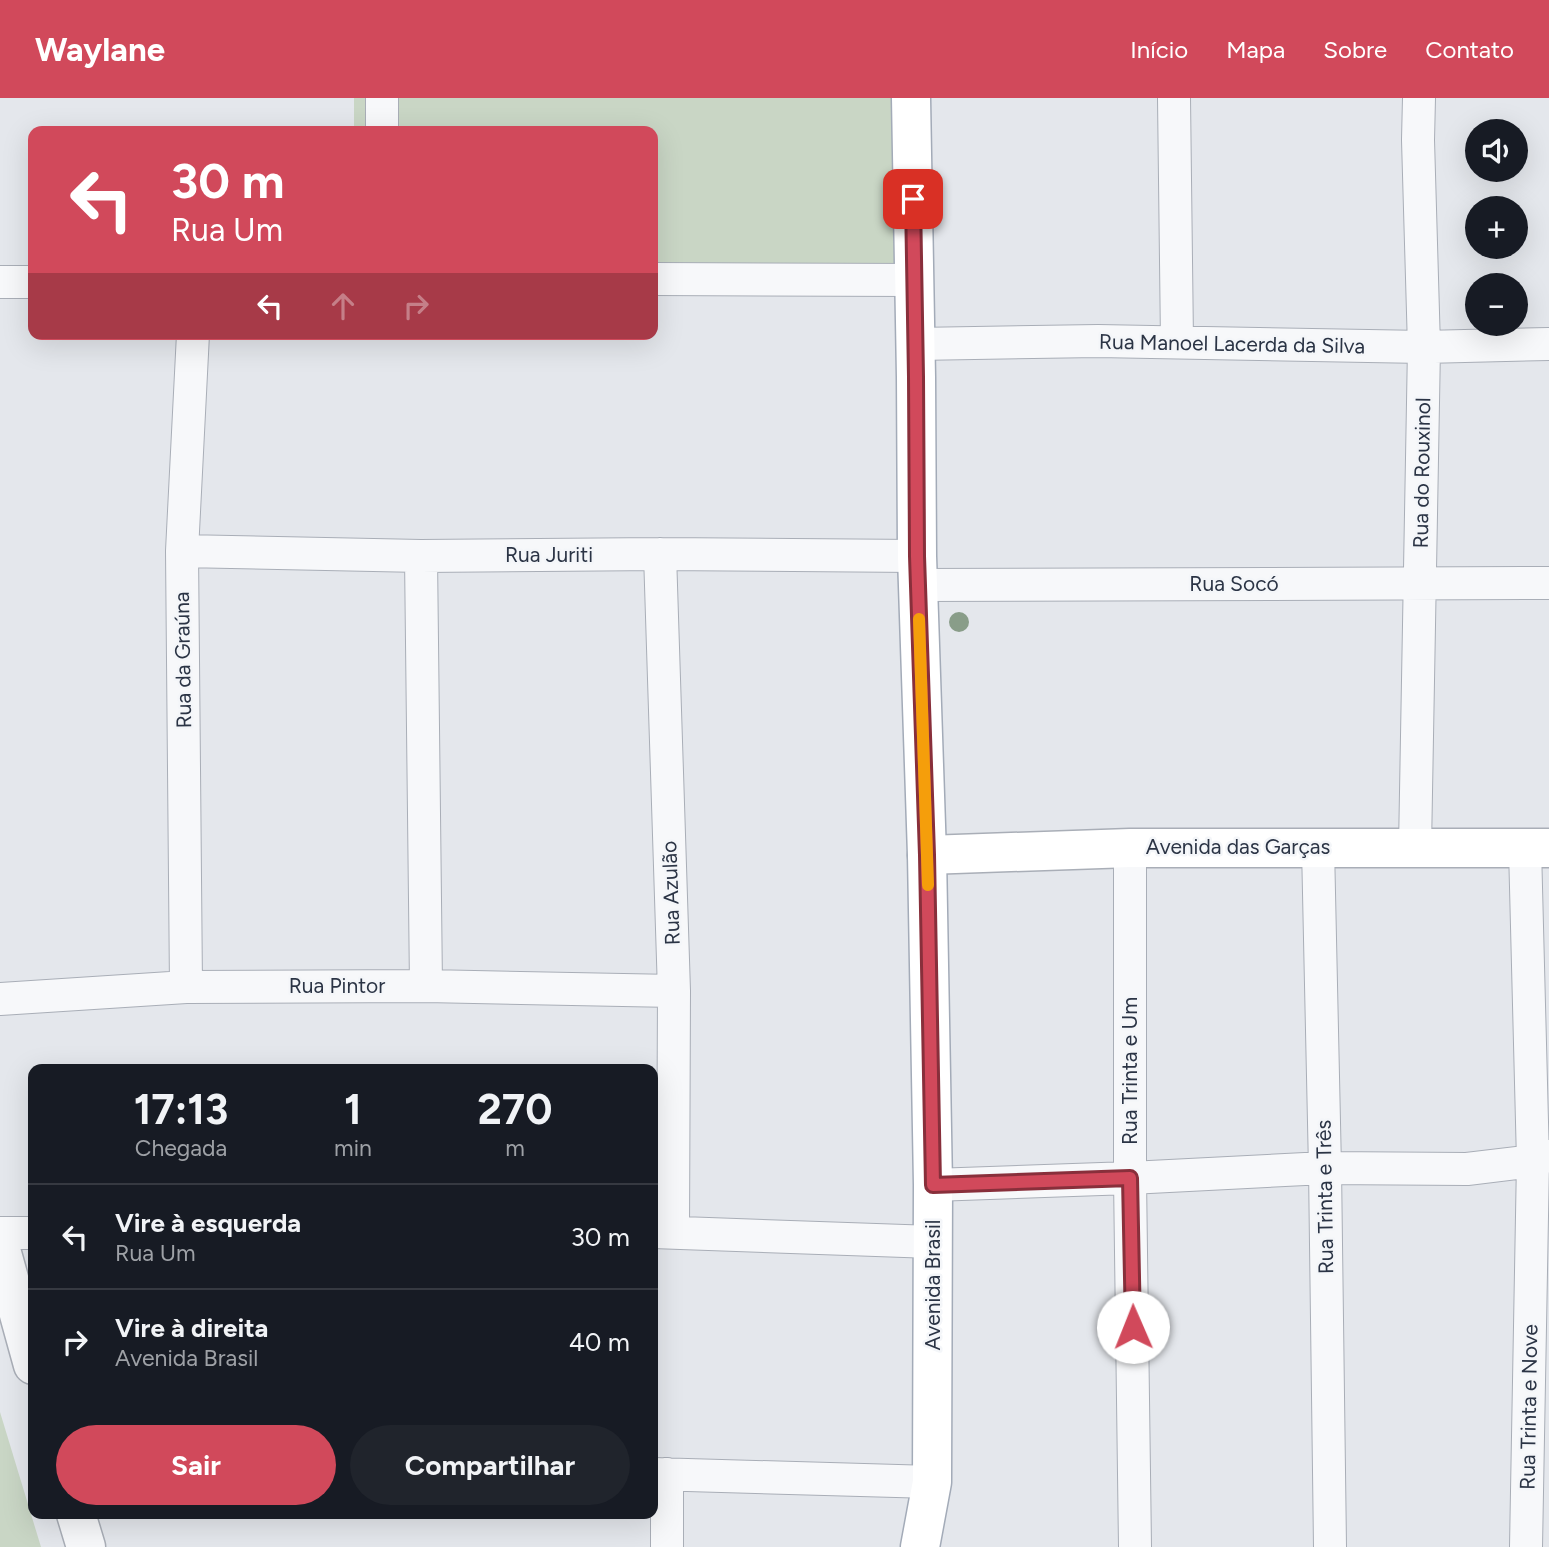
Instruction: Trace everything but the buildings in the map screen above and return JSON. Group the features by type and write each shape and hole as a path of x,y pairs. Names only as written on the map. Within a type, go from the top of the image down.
{"main road":[{"name":"Avenida Brasil","path":"911,98 917,570 927,855 933,1185 932,1482 920,1547"},
{"name":"Avenida das Garças","path":"927,855 1130,848 1537,848"}],"street":[{"path":"382,98 382,126"},
{"path":"1174,98 1177,342"},
{"name":"Rua do Rouxinol","path":"1415,848 1424,347 1419,98"},
{"path":"658,279 914,280"},
{"path":"0,282 28,282"},
{"name":"Rua da Graúna","path":"186,987 182,551 192,340"},
{"name":"Rua Manoel Lacerda da Silva","path":"916,344 1098,341 1424,347 1549,344"},
{"name":"Rua Juriti","path":"182,551 421,556 660,554 917,570"},
{"name":"Rua Azulão","path":"660,554 674,991 663,1232"},
{"path":"421,556 426,986"},
{"name":"Rua Socó","path":"917,570 1420,583 1549,583"},
{"name":"Rua Trinta e Três","path":"1318,847 1330,1547"},
{"name":"Rua Trinta e Um","path":"1130,848 1130,1178 1135,1547"},
{"name":"Rua Trinta e Nove","path":"1526,1547 1541,1159 1537,848"},
{"name":"Rua Pintor","path":"0,999 186,987 426,986 674,991"},
{"path":"933,1185 1325,1168 1467,1169 1541,1159"},
{"path":"663,1232 933,1242"},
{"path":"0,1233 28,1233"},
{"path":"0,1246 28,1347"},
{"path":"667,1547 660,1474 932,1482"},
{"path":"78,1519 86,1547"}],"green space":[{"path":"354,98 915,98 914,274 658,271 658,126 354,126"},
{"path":"0,1412 28,1504 28,1519 32,1519 41,1547 0,1547"}],"slow traffic":[{"path":"919,619 928,885"}],"route":[{"path":"913,199 917,556 927,855 933,1185 1130,1178 1133,1327"}]}
